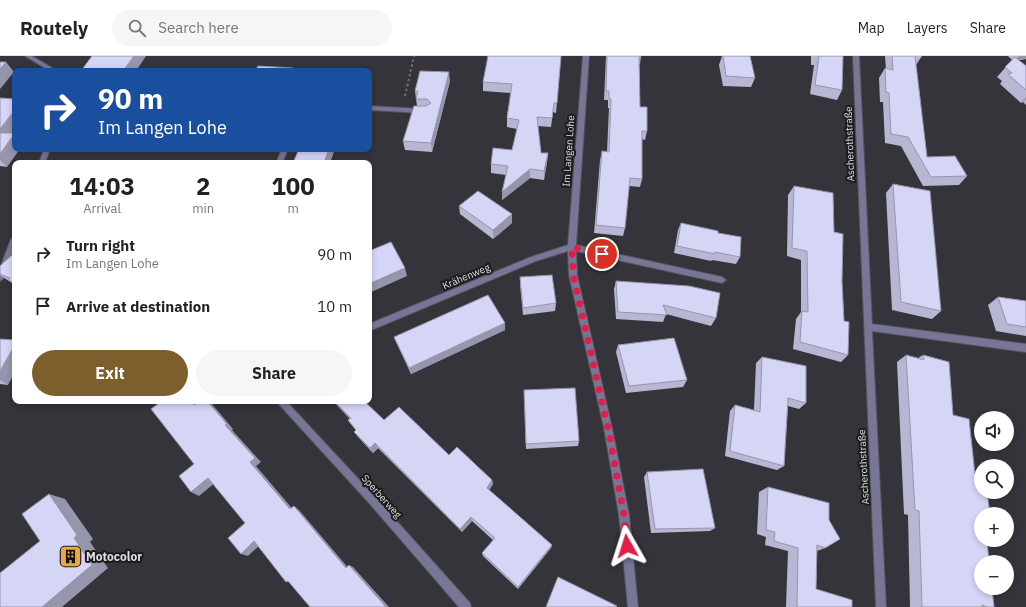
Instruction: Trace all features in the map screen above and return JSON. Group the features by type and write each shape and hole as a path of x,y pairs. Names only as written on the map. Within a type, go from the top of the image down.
{"street":[{"path":"28,56 49,68"},
{"name":"Im Langen Lohe","path":"586,56 572,247 573,275 608,428 624,515 633,607"},
{"name":"Ascherothstraße","path":"856,56 881,607"},
{"path":"372,108 428,112"},
{"path":"0,278 12,247"},
{"path":"572,247 722,280"},
{"name":"Krähenweg","path":"372,327 534,259 572,247"},
{"path":"868,327 1026,348"},
{"name":"Sperberweg","path":"283,404 373,501 466,607"}],"path":[{"path":"401,110 414,56"}],"building":[{"path":"92,56 134,56 125,68 83,68"},
{"path":"488,56 561,56 557,103 554,103 552,118 537,117 541,153 548,153 544,171 530,169 502,192 508,166 491,164 493,148 512,150 519,120 507,118 512,84 483,82"},
{"path":"607,56 639,56 640,107 647,107 647,131 642,131 642,179 630,178 625,228 596,225 602,151 609,152 611,99 609,99 609,91 606,91"},
{"path":"723,56 750,56 755,78 726,76"},
{"path":"819,56 843,56 842,90 815,85"},
{"path":"892,56 915,56 927,157 955,156 967,176 931,177 908,137 891,134 889,93 886,92 885,68 893,70"},
{"path":"1015,57 1026,66 1026,90 1008,74 1012,73 1005,67"},
{"path":"0,62 6,62 0,69"},
{"path":"258,66 293,68 257,68"},
{"path":"420,71 449,72 431,143 403,141 414,106 426,106 431,103 427,99 416,99 418,91 415,91"},
{"path":"0,98 12,99 12,114 0,129"},
{"path":"0,133 12,133 12,137 0,154"},
{"path":"298,152 328,152 325,160 294,160"},
{"path":"893,184 930,191 941,311 901,302"},
{"path":"794,186 833,193 834,232 843,234 842,282 844,321 849,322 848,355 800,342 802,311 808,312 807,251 792,248"},
{"path":"478,191 512,214 493,230 459,206"},
{"path":"681,223 718,231 718,233 741,237 740,257 715,252 715,254 677,246"},
{"path":"391,242 405,268 372,283 372,250"},
{"path":"12,255 12,282 8,280 10,278 0,274 0,266"},
{"path":"552,275 556,303 523,308 520,277"},
{"path":"616,281 689,286 720,293 716,318 663,305 667,315 618,312"},
{"path":"488,295 505,323 409,368 394,337"},
{"path":"998,297 1026,301 1026,327 1007,324"},
{"path":"674,338 687,380 629,386 618,345"},
{"path":"0,339 12,340 12,350 0,371"},
{"path":"906,355 924,360 923,355 949,362 953,415 969,419 974,465 974,499 988,499 989,507 974,507 974,547 988,547 988,555 974,555 974,595 993,595 994,607 982,605 983,607 922,607 919,511 915,510"},
{"path":"762,357 806,366 806,403 788,398 784,466 730,451 735,405 760,412"},
{"path":"575,388 579,441 526,444 524,390"},
{"path":"158,404 210,404 227,424 225,425 255,458 250,462 290,509 294,506 346,568 349,565 386,607 310,607 288,581 286,582 254,541 241,554 228,538 245,523 208,478 191,492 179,476 194,464 151,409"},
{"path":"337,404 367,404 384,420 399,407 449,455 457,447 492,480 487,488 552,545 518,587 482,553 495,538 471,517 460,529 375,443 370,448 354,432 356,430 348,420 351,418"},
{"path":"703,469 715,528 655,529 647,472"},
{"path":"768,487 829,503 829,520 840,539 825,548 817,545 816,589 852,600 852,607 797,607 798,548 774,541 775,532 766,530"},
{"path":"49,494 77,535 74,538 92,565 42,607 0,607 0,573 40,541 22,514"},
{"path":"558,577 617,606 546,607"}],"place":[{"name":"Motocolor","path":"71,557"}],"route":[{"path":"602,254 572,247 573,275 608,428 624,515 627,546"}]}
